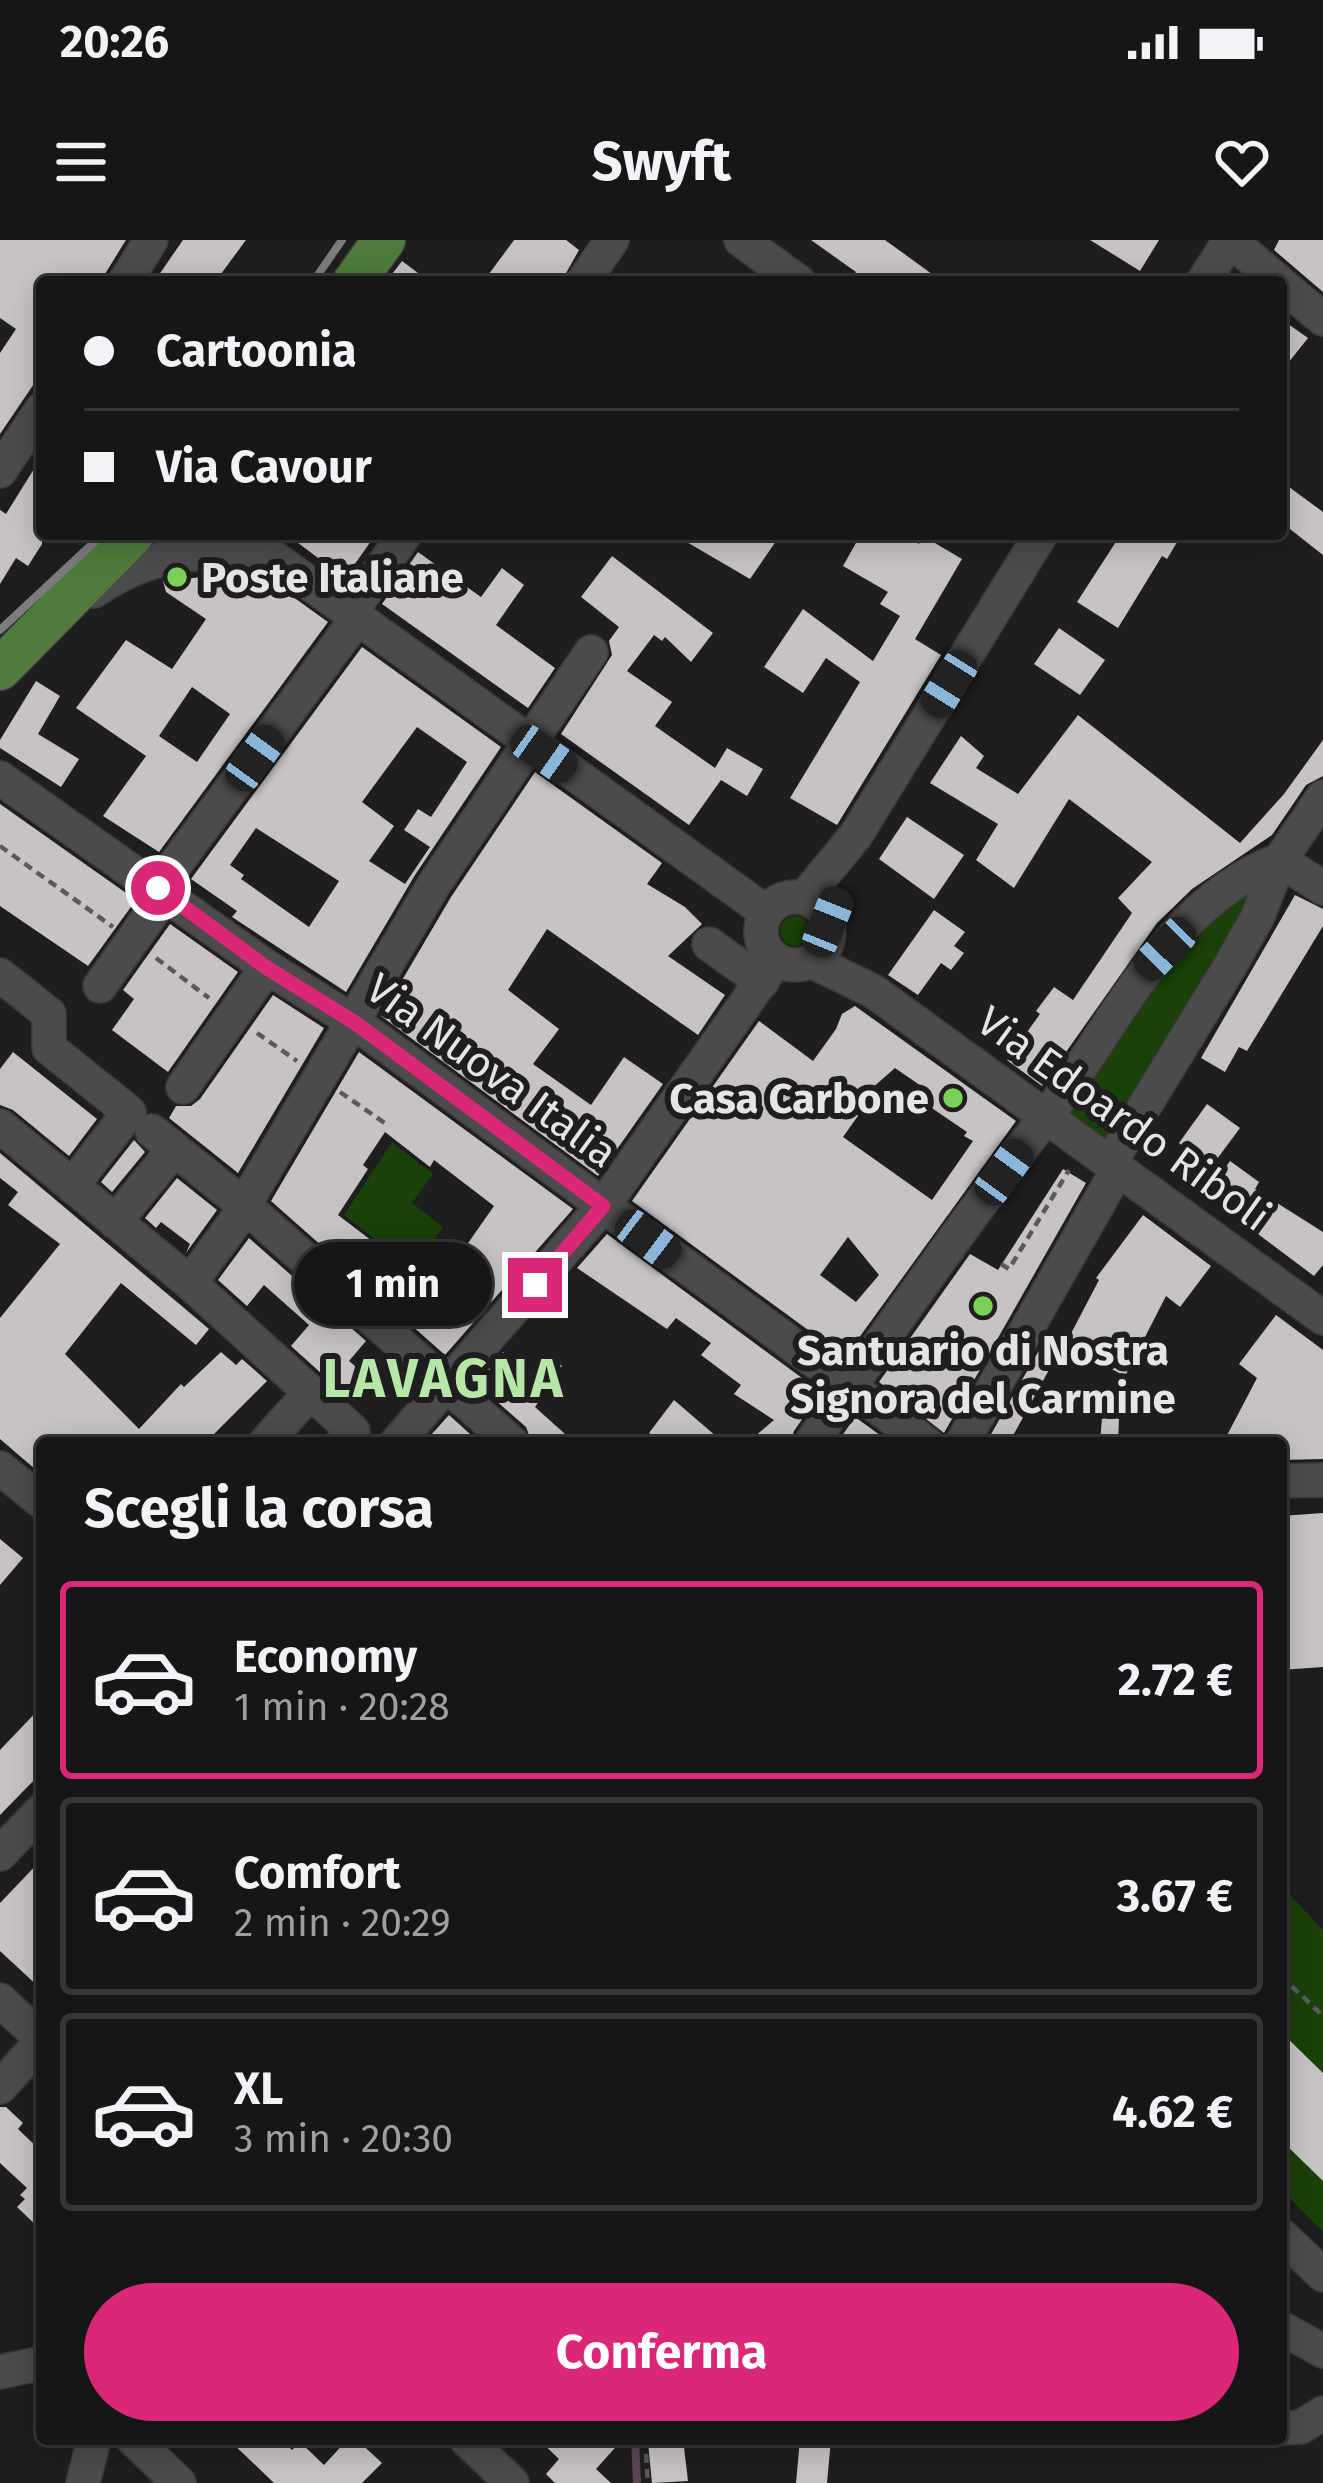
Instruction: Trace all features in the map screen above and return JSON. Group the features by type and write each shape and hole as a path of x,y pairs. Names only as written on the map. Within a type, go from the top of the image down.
{"main road":[{"path":"358,276 384,240"},
{"path":"0,670 127,540"}],"street":[{"path":"128,276 151,240"},
{"path":"587,276 612,240"},
{"path":"1207,276 1230,240 1272,276"},
{"path":"762,246 793,276"},
{"path":"1287,289 1323,319"},
{"path":"0,472 36,418"},
{"path":"250,540 766,912"},
{"path":"270,540 300,573"},
{"path":"100,986 401,540"},
{"path":"402,1437 603,1206 769,971 787,965 817,930 856,835 1037,540"},
{"path":"49,623 124,570 179,554 239,554 300,573"},
{"path":"190,1283 245,1206 433,886 591,652"},
{"name":"Via Nuova Italia","path":"2,784 267,968 354,1022 918,1437"},
{"path":"965,1437 1239,950 1280,860 1323,797"},
{"path":"1280,860 1323,888"},
{"path":"815,1437 906,1302 1047,1116 1140,975 1217,897 1280,860"},
{"path":"769,971 761,938 766,912 788,898 817,930"},
{"name":"Via Edoardo Riboli","path":"817,930 873,991 1323,1318"},
{"path":"709,944 769,971"},
{"path":"183,1087 267,968"},
{"path":"0,975 50,1014 49,1048 245,1206 505,1437"},
{"path":"0,1126 190,1283 310,1393 347,1437"},
{"path":"71,1186 152,1131"},
{"path":"115,1222 152,1131"},
{"path":"270,1437 310,1393"},
{"path":"0,1468 36,1497"},
{"path":"1287,1480 1323,1480"},
{"path":"0,1854 36,1816"},
{"path":"0,2000 36,2034"},
{"path":"0,2087 36,2047"},
{"path":"1287,2241 1323,2275"},
{"path":"1287,2331 1323,2351"},
{"path":"0,2372 36,2364"},
{"path":"1287,2428 1300,2427 1323,2413"},
{"path":"82,2483 92,2445"},
{"path":"139,2445 179,2483"},
{"path":"472,2445 512,2483"}],"path":[{"path":"0,846 389,1126"},
{"path":"1001,1264 1010,1270 1067,1172"},
{"path":"1287,1982 1323,2016"},
{"path":"645,2445 648,2483"}],"green space":[{"path":"1272,868 1108,1155 1056,1117 1143,979"},
{"path":"795,916 810,931 795,946 780,931"},
{"path":"392,1142 433,1174 412,1203 443,1227 432,1242 465,1272 433,1309 423,1301 441,1276 405,1246 396,1256 344,1215"},
{"path":"1287,1891 1323,1930 1323,2232 1287,2195"}],"building":[{"path":"0,240 126,240 104,276 36,276 36,381 0,434 0,353 16,329 0,318"},
{"path":"183,240 246,240 219,276 158,276"},
{"path":"514,240 566,240 579,250 564,276 487,276"},
{"path":"811,240 885,240 935,276 853,276 856,272"},
{"path":"1090,240 1159,240 1140,271"},
{"path":"1279,240 1323,240 1323,292 1274,250"},
{"path":"402,261 422,276 391,276"},
{"path":"1287,323 1308,338 1287,364"},
{"path":"36,466 36,540 42,544 28,566 16,558 0,584 0,510 6,514"},
{"path":"1287,485 1323,512 1323,555 1287,527"},
{"path":"294,540 372,540 345,578"},
{"path":"683,540 777,540 750,579"},
{"path":"858,540 919,544 930,540 962,559 915,639 941,655 837,825 790,798 860,682 826,658 803,693 764,667 803,609 873,661 900,616 880,604 888,592 843,566"},
{"path":"1117,540 1178,540 1167,559 1162,556 1118,628 1077,602"},
{"path":"418,552 481,597 502,568 524,585 496,625 555,668 528,708 382,604"},
{"path":"612,556 713,633 691,662 665,637 662,641 654,635 627,671 672,702 655,726 715,768 727,748 763,769 747,796 721,780 689,825 561,734 612,655 609,641 619,627 581,597"},
{"path":"223,575 275,584 328,622 159,852 103,816 146,756 76,708 126,640 172,669 206,619 166,592 163,581","holes":["192,687 230,714 197,762 159,736"]},
{"path":"1059,628 1105,660 1080,695 1034,664"},
{"path":"362,647 501,747 415,875 346,992 232,917 237,911 191,879","holes":["417,727 467,762 431,817 418,809 404,830 430,847 405,884 369,861 394,826 362,802","256,828 339,881 309,927 241,879 244,875 230,865"]},
{"path":"36,681 60,696 38,734 79,759 61,787 0,748 0,740"},
{"path":"1078,715 1240,843 1323,740 1323,776 1306,785 1272,835 1192,889 1157,923 1042,1086 1007,1060 1054,987 1073,1000 1132,913 1118,898 1152,862 1069,799 1014,888 976,860 998,824 930,783 961,736 984,756 976,768 1018,794"},
{"path":"535,772 662,863 647,884 685,907 702,924 668,956 725,995 698,1035 547,929 508,990 559,1029 533,1064 591,1105 624,1057 663,1084 598,1176 381,1016 451,897"},
{"path":"0,804 136,900 88,966 0,906"},
{"path":"907,817 964,855 934,899 879,859"},
{"path":"1295,895 1323,909 1323,926 1247,1051 1239,1047 1225,1072 1201,1058"},
{"path":"934,910 965,932 954,946 964,953 951,970 941,963 918,995 888,975"},
{"path":"170,924 238,972 168,1072 112,1030 134,999 123,990"},
{"path":"273,995 324,1028 238,1173 169,1118 176,1106 191,1106 200,1099"},
{"path":"855,1006 1016,1121 845,1357 632,1201 759,1021 813,1061 842,1014","holes":["895,1068 924,1088 917,1098 973,1141 932,1200 843,1137 870,1099 863,1096","848,1237 879,1275 856,1302 820,1275"]},
{"path":"13,1052 97,1119 69,1156 13,1110 0,1105 0,1069"},
{"path":"359,1052 573,1209 445,1355 271,1201","holes":["385,1132 430,1167 434,1160 494,1206 466,1246 485,1261 442,1313 439,1310 430,1316 377,1275 393,1257 338,1215"]},
{"path":"1207,1104 1240,1128 1211,1167 1179,1143"},
{"path":"134,1140 145,1152 112,1192 101,1182"},
{"path":"0,1153 209,1329 196,1345 121,1283 65,1354 139,1429 181,1384 184,1387 221,1352 236,1365 242,1359 267,1381 211,1437 36,1437 36,1470 0,1439 0,1318 60,1244 8,1205 18,1192 0,1178"},
{"path":"1230,1161 1259,1182 1255,1189 1323,1232 1323,1265 1314,1276 1206,1195"},
{"path":"1063,1169 1086,1183 944,1433 879,1382 970,1254 998,1270"},
{"path":"177,1178 217,1210 186,1253 190,1244 161,1222 156,1228 145,1218"},
{"path":"1143,1215 1211,1266 1180,1307 1166,1296 1125,1376 1065,1345 1096,1278"},
{"path":"607,1234 821,1392 792,1437 754,1437 774,1420 734,1394 741,1385 701,1355 711,1343 676,1318 667,1329 577,1268"},
{"path":"249,1238 366,1341 349,1361 362,1372 343,1393 291,1346 309,1325 264,1285 247,1306 218,1280"},
{"path":"1276,1315 1323,1350 1323,1459 1287,1460 1287,1437 1226,1437 1257,1378 1239,1364"},
{"path":"1046,1338 1062,1346 1012,1437 989,1437"},
{"path":"503,1352 530,1375 546,1354 562,1366 535,1407 568,1437 530,1437 526,1427 476,1383"},
{"path":"674,1400 717,1437 654,1437 649,1433"},
{"path":"449,1415 473,1437 433,1437"},
{"path":"855,1417 883,1437 841,1437"},
{"path":"1102,1418 1119,1418 1118,1437 1100,1437"},
{"path":"1323,1513 1323,1667 1287,1670 1287,1516"},
{"path":"0,1539 23,1558 0,1585"},
{"path":"36,1712 36,1778 0,1815 0,1750"},
{"path":"36,1865 36,1984 0,1951 0,1903"},
{"path":"1287,2038 1323,2073 1323,2181 1287,2146"},
{"path":"0,2107 6,2107 23,2123 18,2129 36,2146 36,2225 17,2207 27,2188 0,2163"},
{"path":"234,2445 287,2445 292,2450 303,2445 324,2465 342,2445 362,2445 382,2463 362,2483 274,2483"},
{"path":"544,2445 618,2445 596,2469 611,2483 555,2483 546,2474 559,2459"},
{"path":"648,2445 684,2445 688,2481 652,2483"},
{"path":"799,2445 830,2445 827,2483 796,2483"}],"waterway":[{"path":"635,2445 637,2483"}],"railway":[{"path":"317,276 342,240"},
{"path":"0,630 97,540"}],"place":[{"name":"Poste Italiane","path":"177,577"},
{"name":"Casa Carbone","path":"953,1098"},
{"name":"Santuario di Nostra Signora del Carmine","path":"983,1306"}],"district":[{"name":"LAVAGNA","path":"444,1378"}],"route":[{"path":"158,888 267,968 354,1022 603,1206 535,1285"}]}
